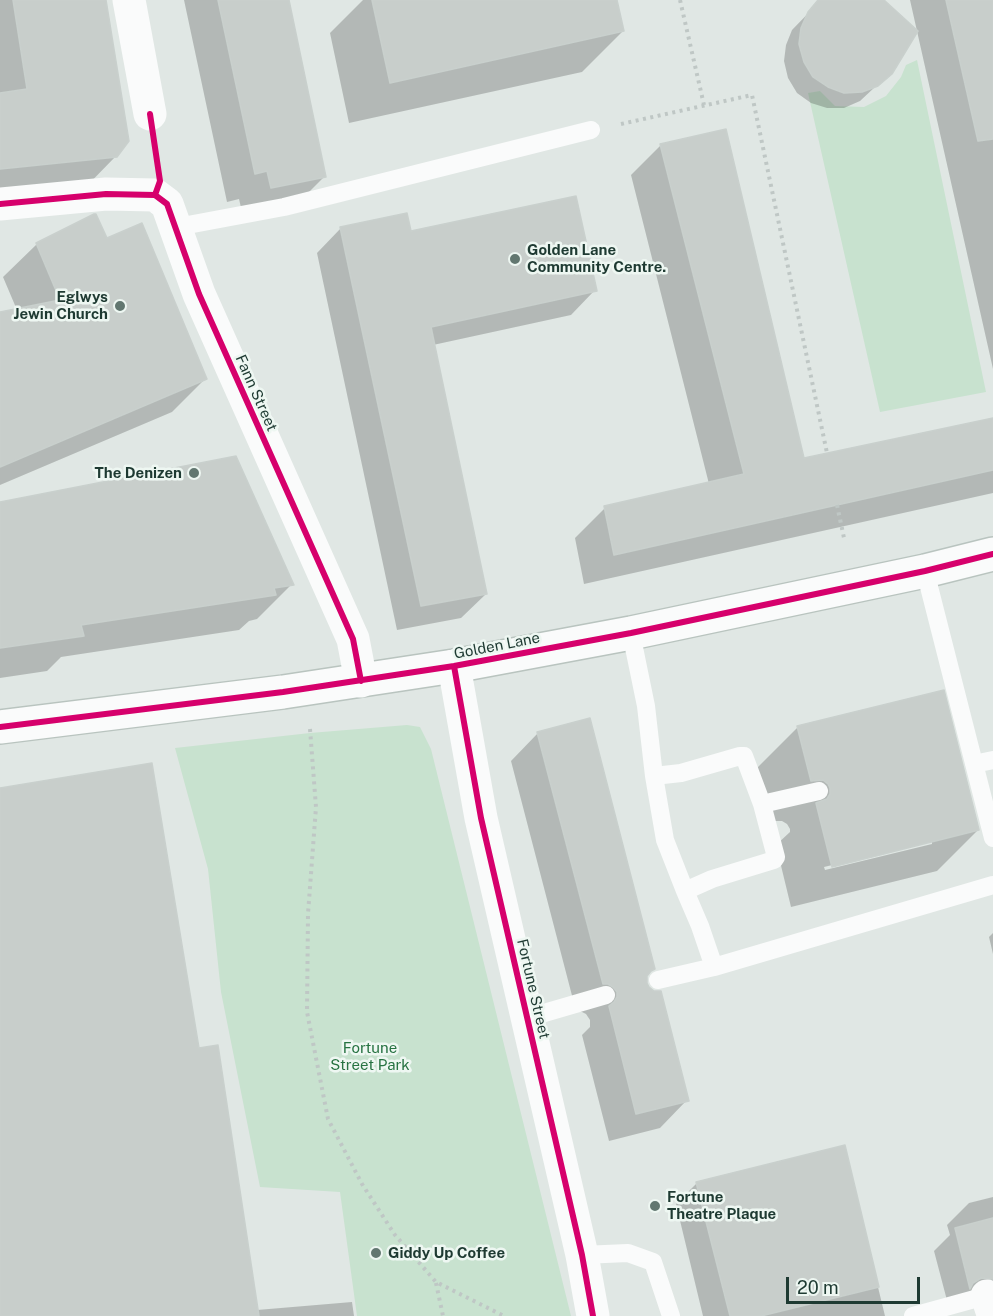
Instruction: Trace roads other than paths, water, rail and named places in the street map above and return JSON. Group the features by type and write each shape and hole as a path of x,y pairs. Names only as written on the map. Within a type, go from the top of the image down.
{"street":[{"path":"129,0 150,114"},
{"name":"Fann Street","path":"0,204 106,194 155,195 167,204 199,294 353,639 361,681"},
{"name":"Golden Lane","path":"0,728 361,681 454,666 632,633 924,571 993,554"},
{"name":"Fortune Street","path":"454,666 481,818 582,1255 593,1316"}],"lane":[{"path":"177,227 284,207 591,130"},
{"path":"924,571 993,838"},
{"path":"632,633 646,706 664,840 700,926 714,967"},
{"path":"654,776 681,773 744,756 762,804 776,853 774,860 712,879 685,891"},
{"path":"974,764 993,759"},
{"path":"762,804 819,791"},
{"path":"658,980 714,967 993,885"},
{"path":"527,1018 606,995"},
{"path":"582,1255 628,1253 653,1262 671,1316"},
{"path":"913,1316 991,1301"}],"place":[{"name":"Golden Lane Community Centre.","path":"515,259"},
{"name":"Eglwys Jewin Church","path":"120,306"},
{"name":"The Denizen","path":"194,473"},
{"name":"Fortune Theatre Plaque","path":"655,1206"},
{"name":"Giddy Up Coffee","path":"376,1253"}],"park label":[{"name":"Fortune Street Park","path":"370,1056"}]}
